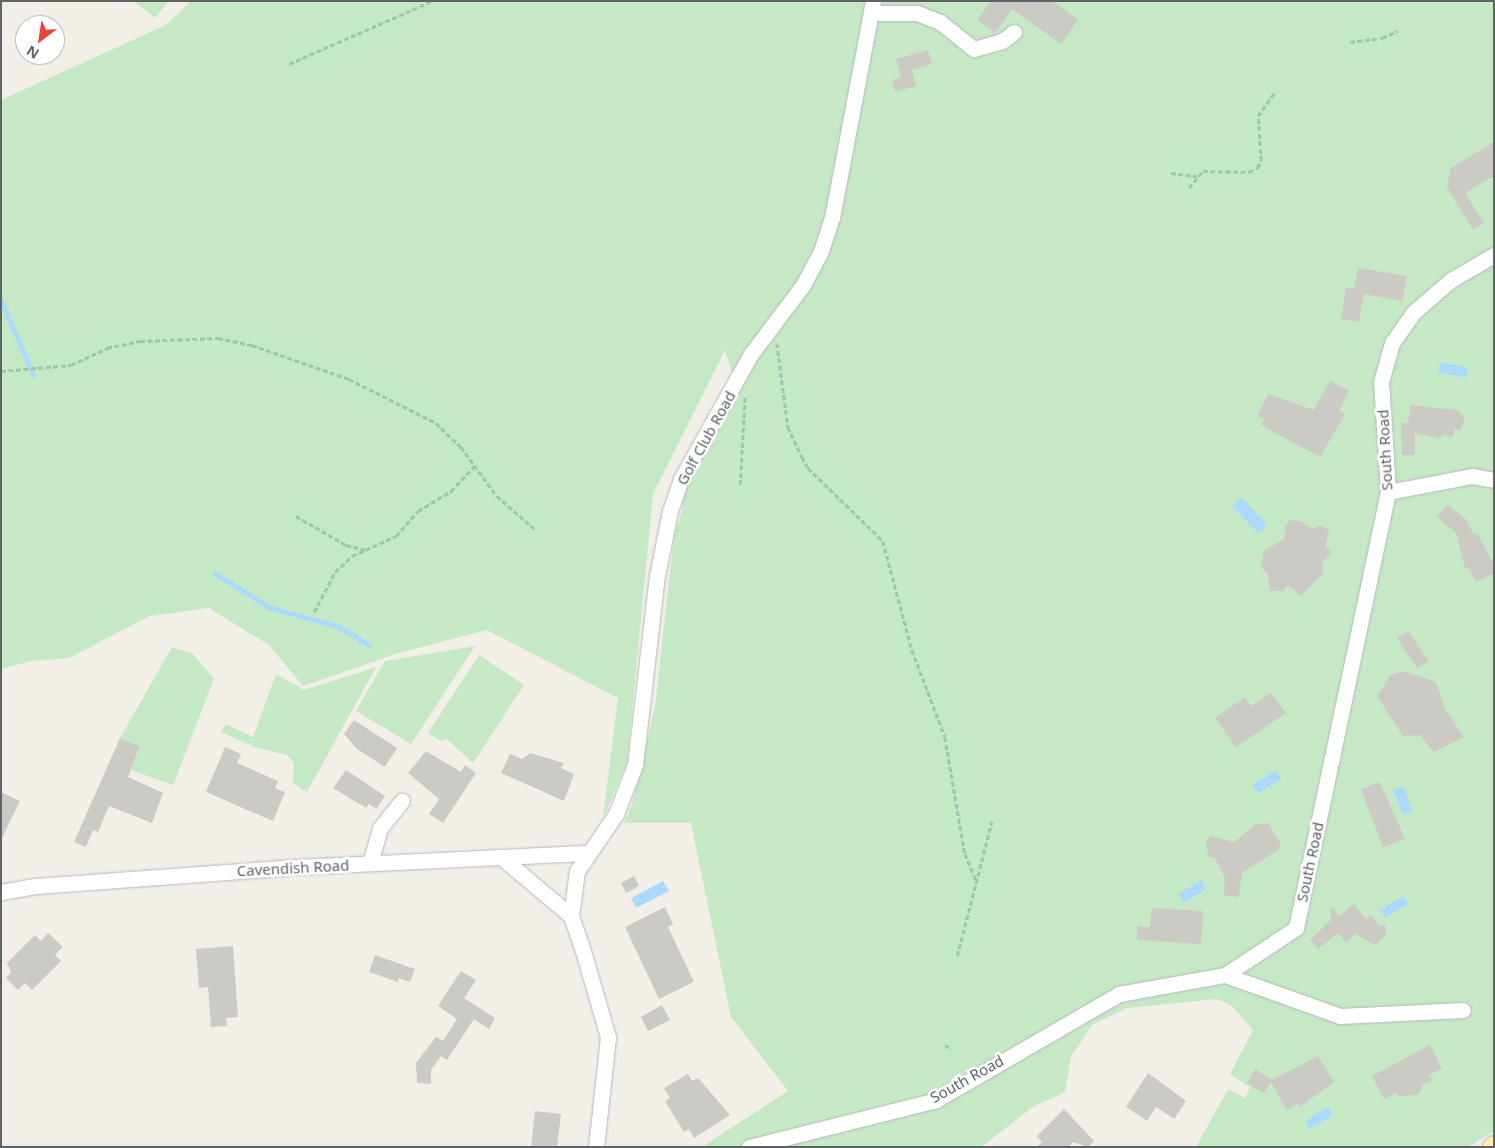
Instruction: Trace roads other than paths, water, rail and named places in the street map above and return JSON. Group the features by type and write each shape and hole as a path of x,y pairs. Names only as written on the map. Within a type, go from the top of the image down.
{"street":[{"path":"872,7 917,13 940,22 974,49 1002,42 1014,32"},
{"name":"Golf Club Road","path":"571,916 572,887 586,853 616,814 635,765 657,576 670,511 681,479 743,368 803,285 824,243 832,218 872,7"},
{"name":"South Road","path":"749,1147 936,1100 1119,994 1225,975 1296,928 1388,492 1381,382 1392,343 1414,312 1451,280 1494,255"},
{"path":"1388,492 1472,476 1494,480"},
{"path":"370,863 380,828 402,801"},
{"name":"Cavendish Road","path":"1,892 36,886 370,863 586,853"},
{"path":"501,857 571,916 608,1037 596,1147"},
{"path":"1225,975 1340,1016 1463,1010"}],"water":[{"path":"1440,362 1468,368 1466,378 1438,372"},
{"path":"1241,497 1267,525 1258,533 1232,506"},
{"path":"1276,770 1281,779 1258,793 1252,785"},
{"path":"1403,786 1412,811 1403,815 1393,789"},
{"path":"1201,880 1206,889 1183,903 1178,894"},
{"path":"663,881 669,891 636,908 631,898"},
{"path":"1403,896 1408,904 1385,918 1380,910"},
{"path":"1328,1107 1333,1115 1310,1129 1305,1121"}],"waterway":[{"path":"1,300 34,375"},
{"path":"215,573 269,607 340,627 369,645"}]}
